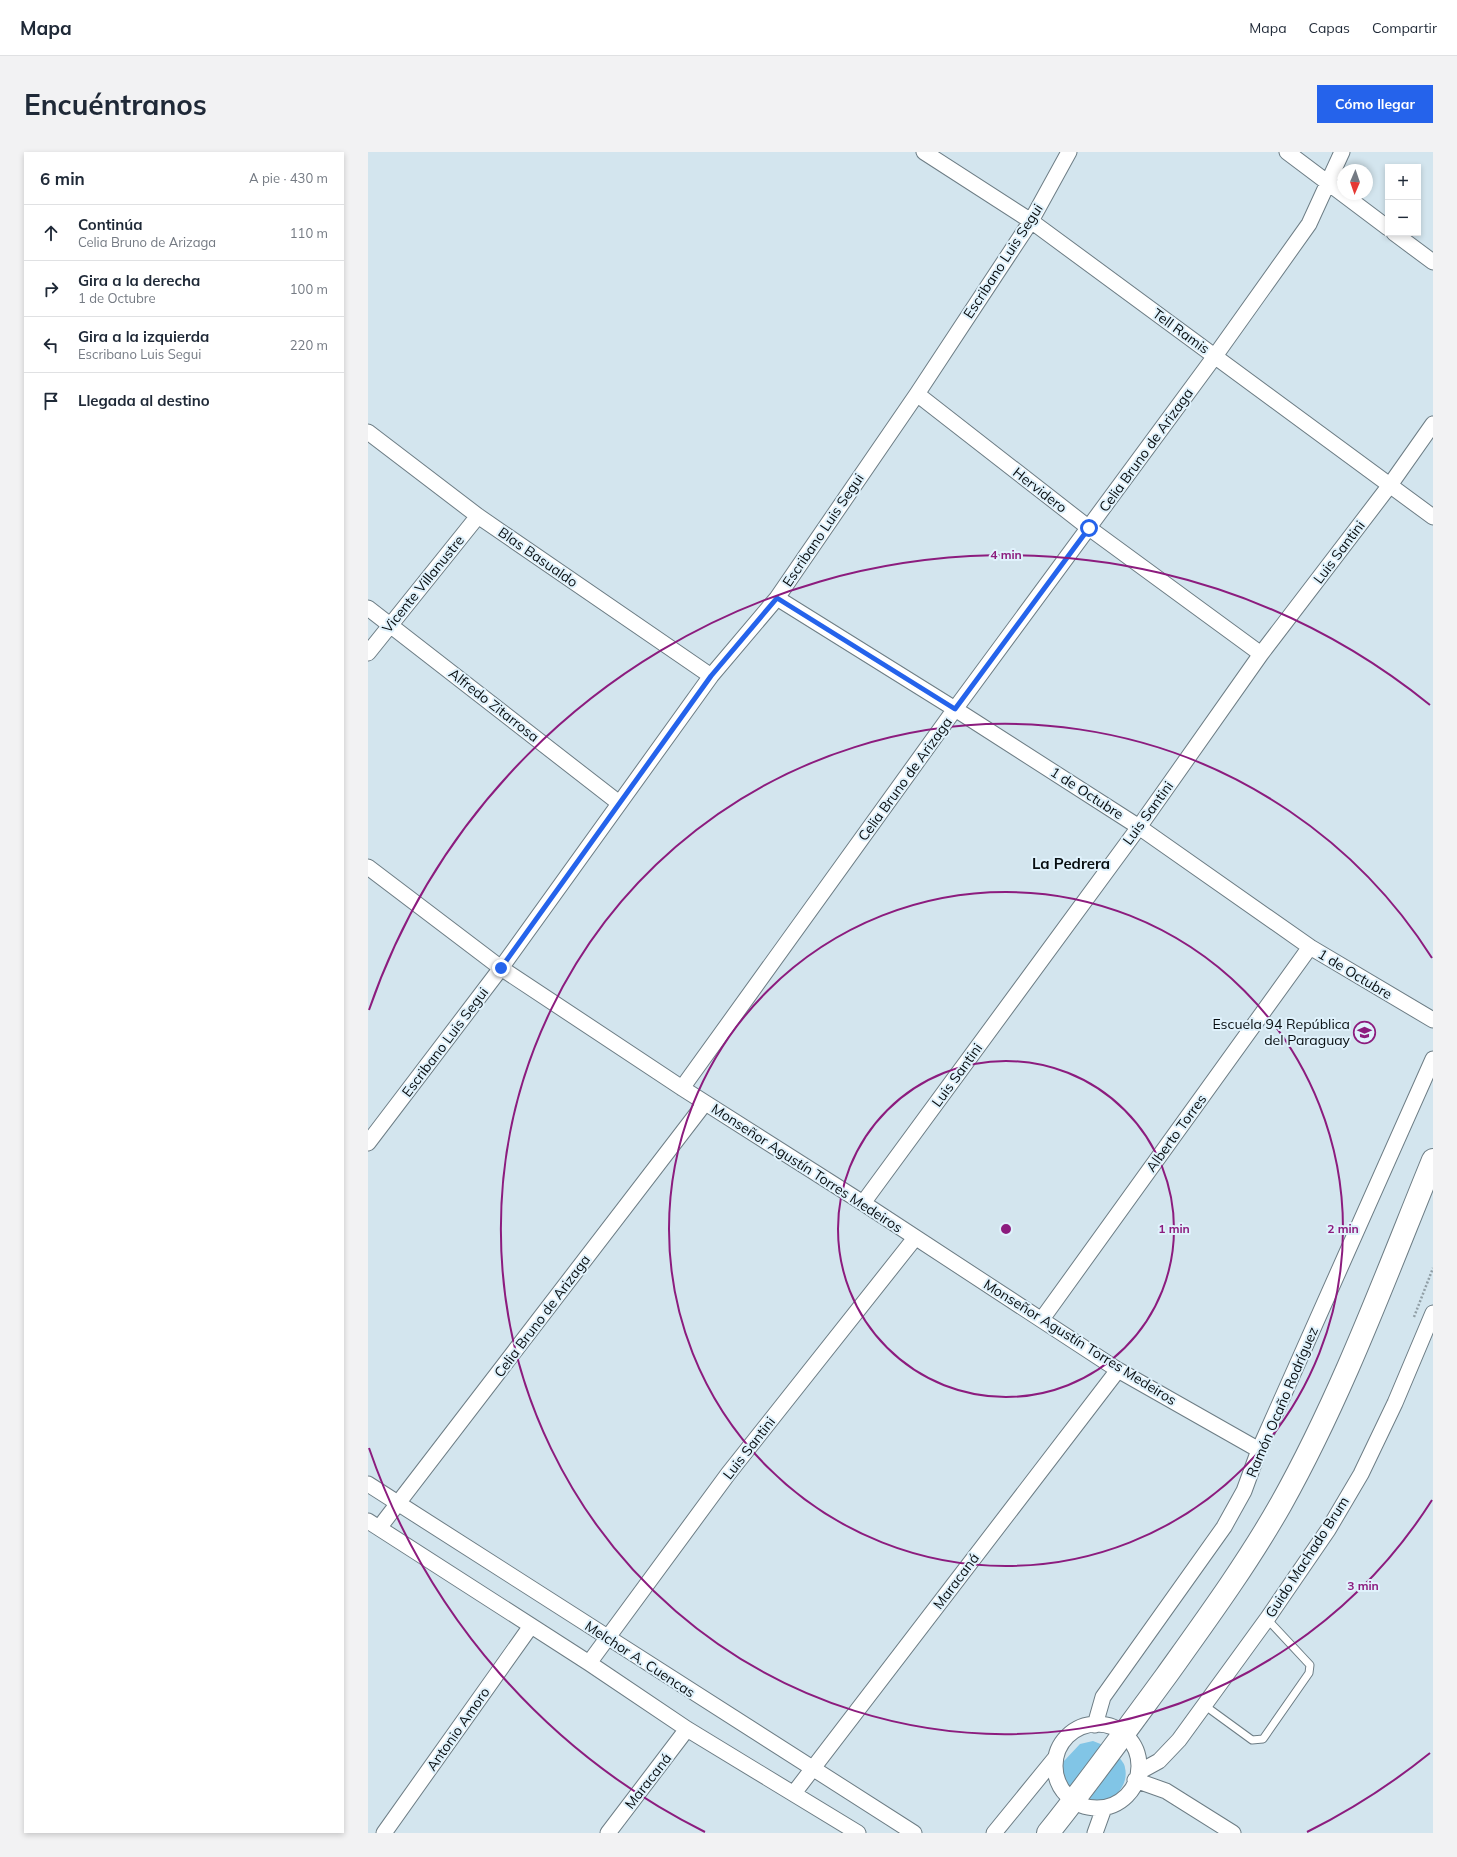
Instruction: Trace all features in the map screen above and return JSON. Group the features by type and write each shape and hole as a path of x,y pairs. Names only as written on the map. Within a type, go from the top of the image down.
{"highway":[{"path":"1048,1833 1124,1734 1230,1588 1281,1504 1322,1422 1361,1337 1433,1160"}],"street":[{"name":"Tell Ramis","path":"924,152 1032,221 1433,517"},
{"name":"Escribano Luis Segui","path":"368,1143 501,968 711,676 777,598 1032,221 1069,152"},
{"path":"1287,152 1385,226"},
{"name":"Celia Bruno de Arizaga","path":"682,1088 955,709 1215,356 1309,224 1342,152"},
{"path":"1398,236 1433,262"},
{"name":"Hervidero","path":"916,394 1089,528 1261,654"},
{"name":"Luis Santini","path":"863,1203 1139,827 1261,654 1390,485 1433,424"},
{"name":"Blas Basualdo","path":"368,432 478,516 711,676"},
{"name":"Vicente Villanustre","path":"368,654 390,624 478,516"},
{"name":"1 de Octubre","path":"777,598 955,709 1139,827 1310,947 1433,1020"},
{"name":"Alfredo Zitarrosa","path":"368,608 619,803"},
{"name":"Monseñor Agustín Torres Medeiros","path":"368,867 501,968 704,1103 863,1203 1118,1370 1259,1450"},
{"name":"Alberto Torres","path":"1042,1319 1310,947"},
{"name":"Ramón Ocaño Rodríguez","path":"1095,1724 1103,1697 1224,1527 1244,1492 1259,1450 1433,1059"},
{"name":"Celia Bruno de Arizaga","path":"373,1525 398,1504 704,1103"},
{"name":"Luis Santini","path":"589,1663 728,1474 915,1238"},
{"name":"Guido Machado Brum","path":"1137,1776 1159,1761 1179,1740 1267,1619 1328,1530 1361,1474 1395,1403 1433,1312"},
{"name":"Maracaná","path":"794,1793 1118,1370"},
{"name":"Melchor A. Cuencas","path":"368,1484 914,1833"},
{"path":"373,1525 589,1663 687,1729 858,1833"},
{"name":"Antonio Amoro","path":"384,1833 531,1626"},
{"path":"994,1833 1056,1758 1064,1740 1080,1728 1095,1724 1112,1727 1124,1734 1132,1744 1137,1754 1137,1776 1132,1790 1117,1803 1104,1808 1088,1808 1073,1802 1061,1789 1056,1777 1056,1758"},
{"name":"Maracaná","path":"608,1833 687,1729"},
{"path":"1137,1776 1166,1790 1234,1833"},
{"path":"1095,1833 1104,1808"}],"lane":[{"path":"1204,1705 1252,1740 1262,1739 1310,1669 1310,1665 1267,1619"}],"path":[{"path":"1414,1319 1433,1268"}],"shaded area":[{"path":"1093,1741 1103,1745 1070,1789 1063,1783 1060,1771 1064,1761 1080,1744"},
{"path":"1119,1757 1124,1765 1126,1775 1124,1783 1116,1795 1102,1802 1095,1803 1088,1801"}],"place":[{"name":"Escuela 94 República del Paraguay","path":"1365,1032"}],"district":[{"name":"La Pedrera","path":"1071,864"}],"route":[{"path":"501,968 711,676 777,598 955,709 1089,528"}]}
